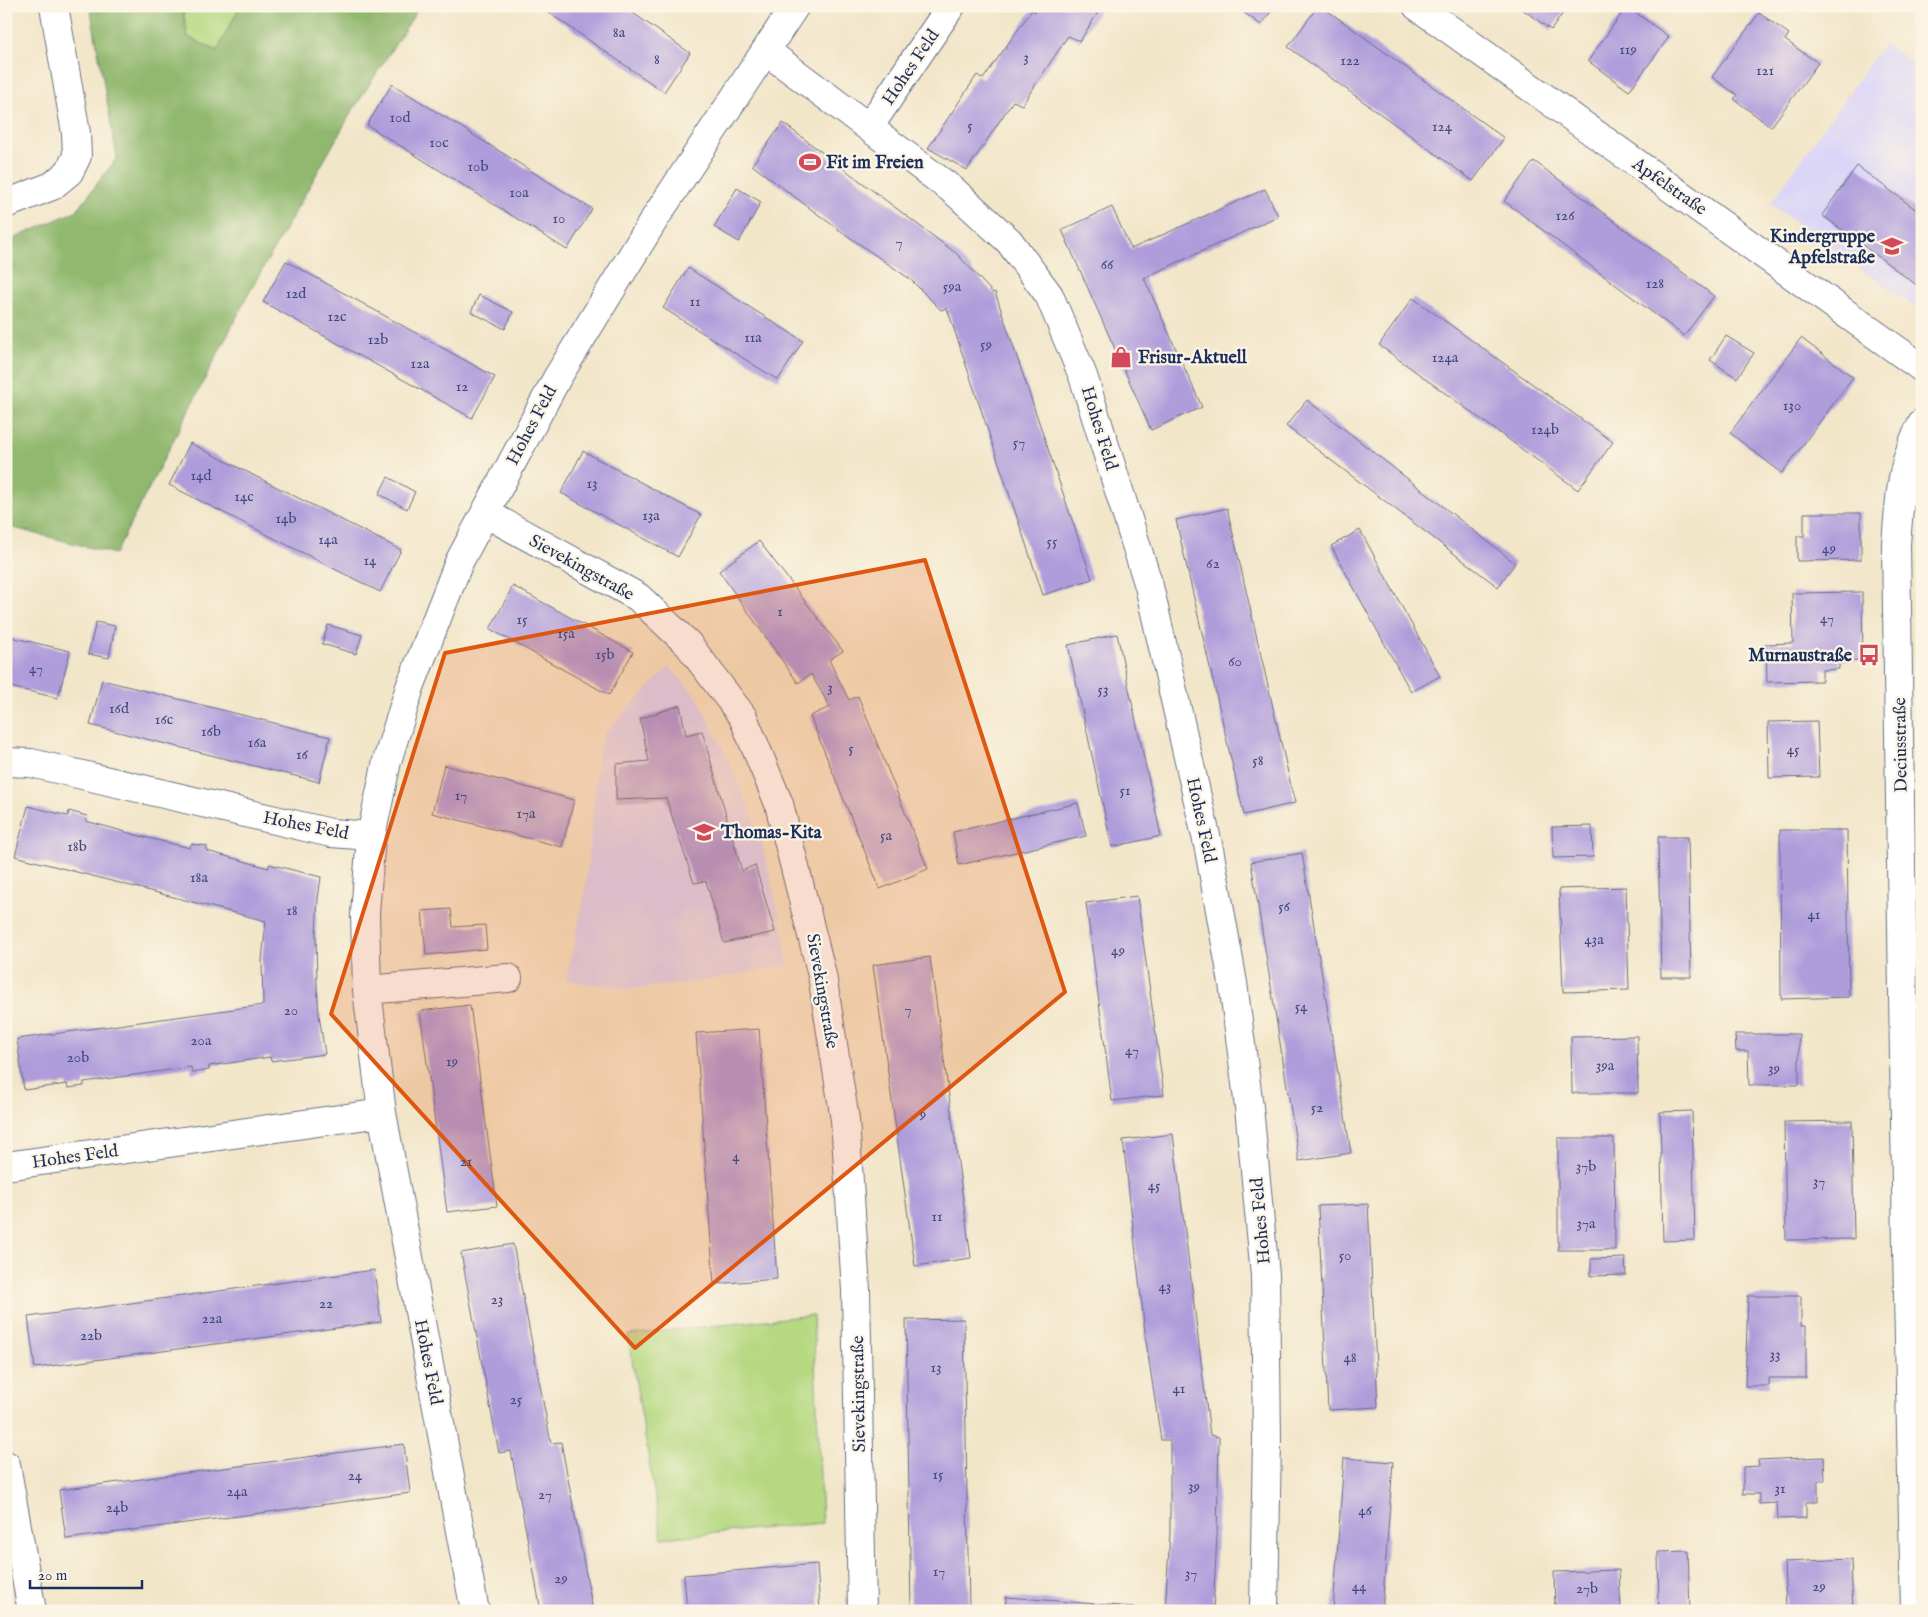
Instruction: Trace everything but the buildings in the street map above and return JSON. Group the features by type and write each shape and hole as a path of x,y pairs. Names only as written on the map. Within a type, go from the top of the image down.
{"street":[{"path":"6,204 52,186 68,172 77,156 76,133 54,6"},
{"name":"Hohes Feld","path":"475,1611 382,1113 367,990 365,914 371,836 386,761 410,687 459,562 557,378 657,214 795,6"},
{"name":"Hohes Feld","path":"869,127 951,6"},
{"name":"Apfelstraße","path":"1417,6 1922,368"},
{"name":"Hohes Feld","path":"766,51 954,192 1009,242 1049,295 1083,376 1150,586 1209,849 1233,983 1249,1107 1265,1275 1267,1439 1264,1611"},
{"path":"6,183 41,191"},
{"name":"Deciusstraße","path":"1915,1611 1907,1249 1896,544 1901,480 1912,443 1922,423"},
{"name":"Sievekingstraße","path":"485,513 638,597 688,644 743,717 779,804 822,976 845,1120 856,1290 862,1611"},
{"name":"Hohes Feld","path":"6,762 31,763 331,832 371,836"},
{"path":"367,990 508,978"},
{"name":"Hohes Feld","path":"6,1166 382,1113"},
{"path":"6,1466 32,1611"}],"highlighted area":[{"path":"925,560 1065,992 635,1348 331,1014 445,653"}],"shaded area":[{"path":"1884,43 1922,70 1922,312 1770,204"},
{"path":"669,667 697,697 738,781 760,836 783,930 787,966 682,984 628,989 566,980 585,893 598,754 605,733"}],"green space":[{"path":"90,6 182,6 188,37 217,51 240,6 420,6 351,113 248,295 115,554 6,526 6,242 76,211 117,158"},
{"path":"182,6 240,6 217,51 188,37"},
{"path":"813,1315 822,1523 662,1538 628,1335"}],"place":[{"name":"Fit im Freien","path":"810,162"},
{"name":"Kindergruppe Apfelstraße","path":"1892,246"},
{"name":"Frisur-Aktuell","path":"1121,357"},
{"name":"Murnaustraße","path":"1869,655"},
{"name":"Thomas-Kita","path":"704,832"}]}
